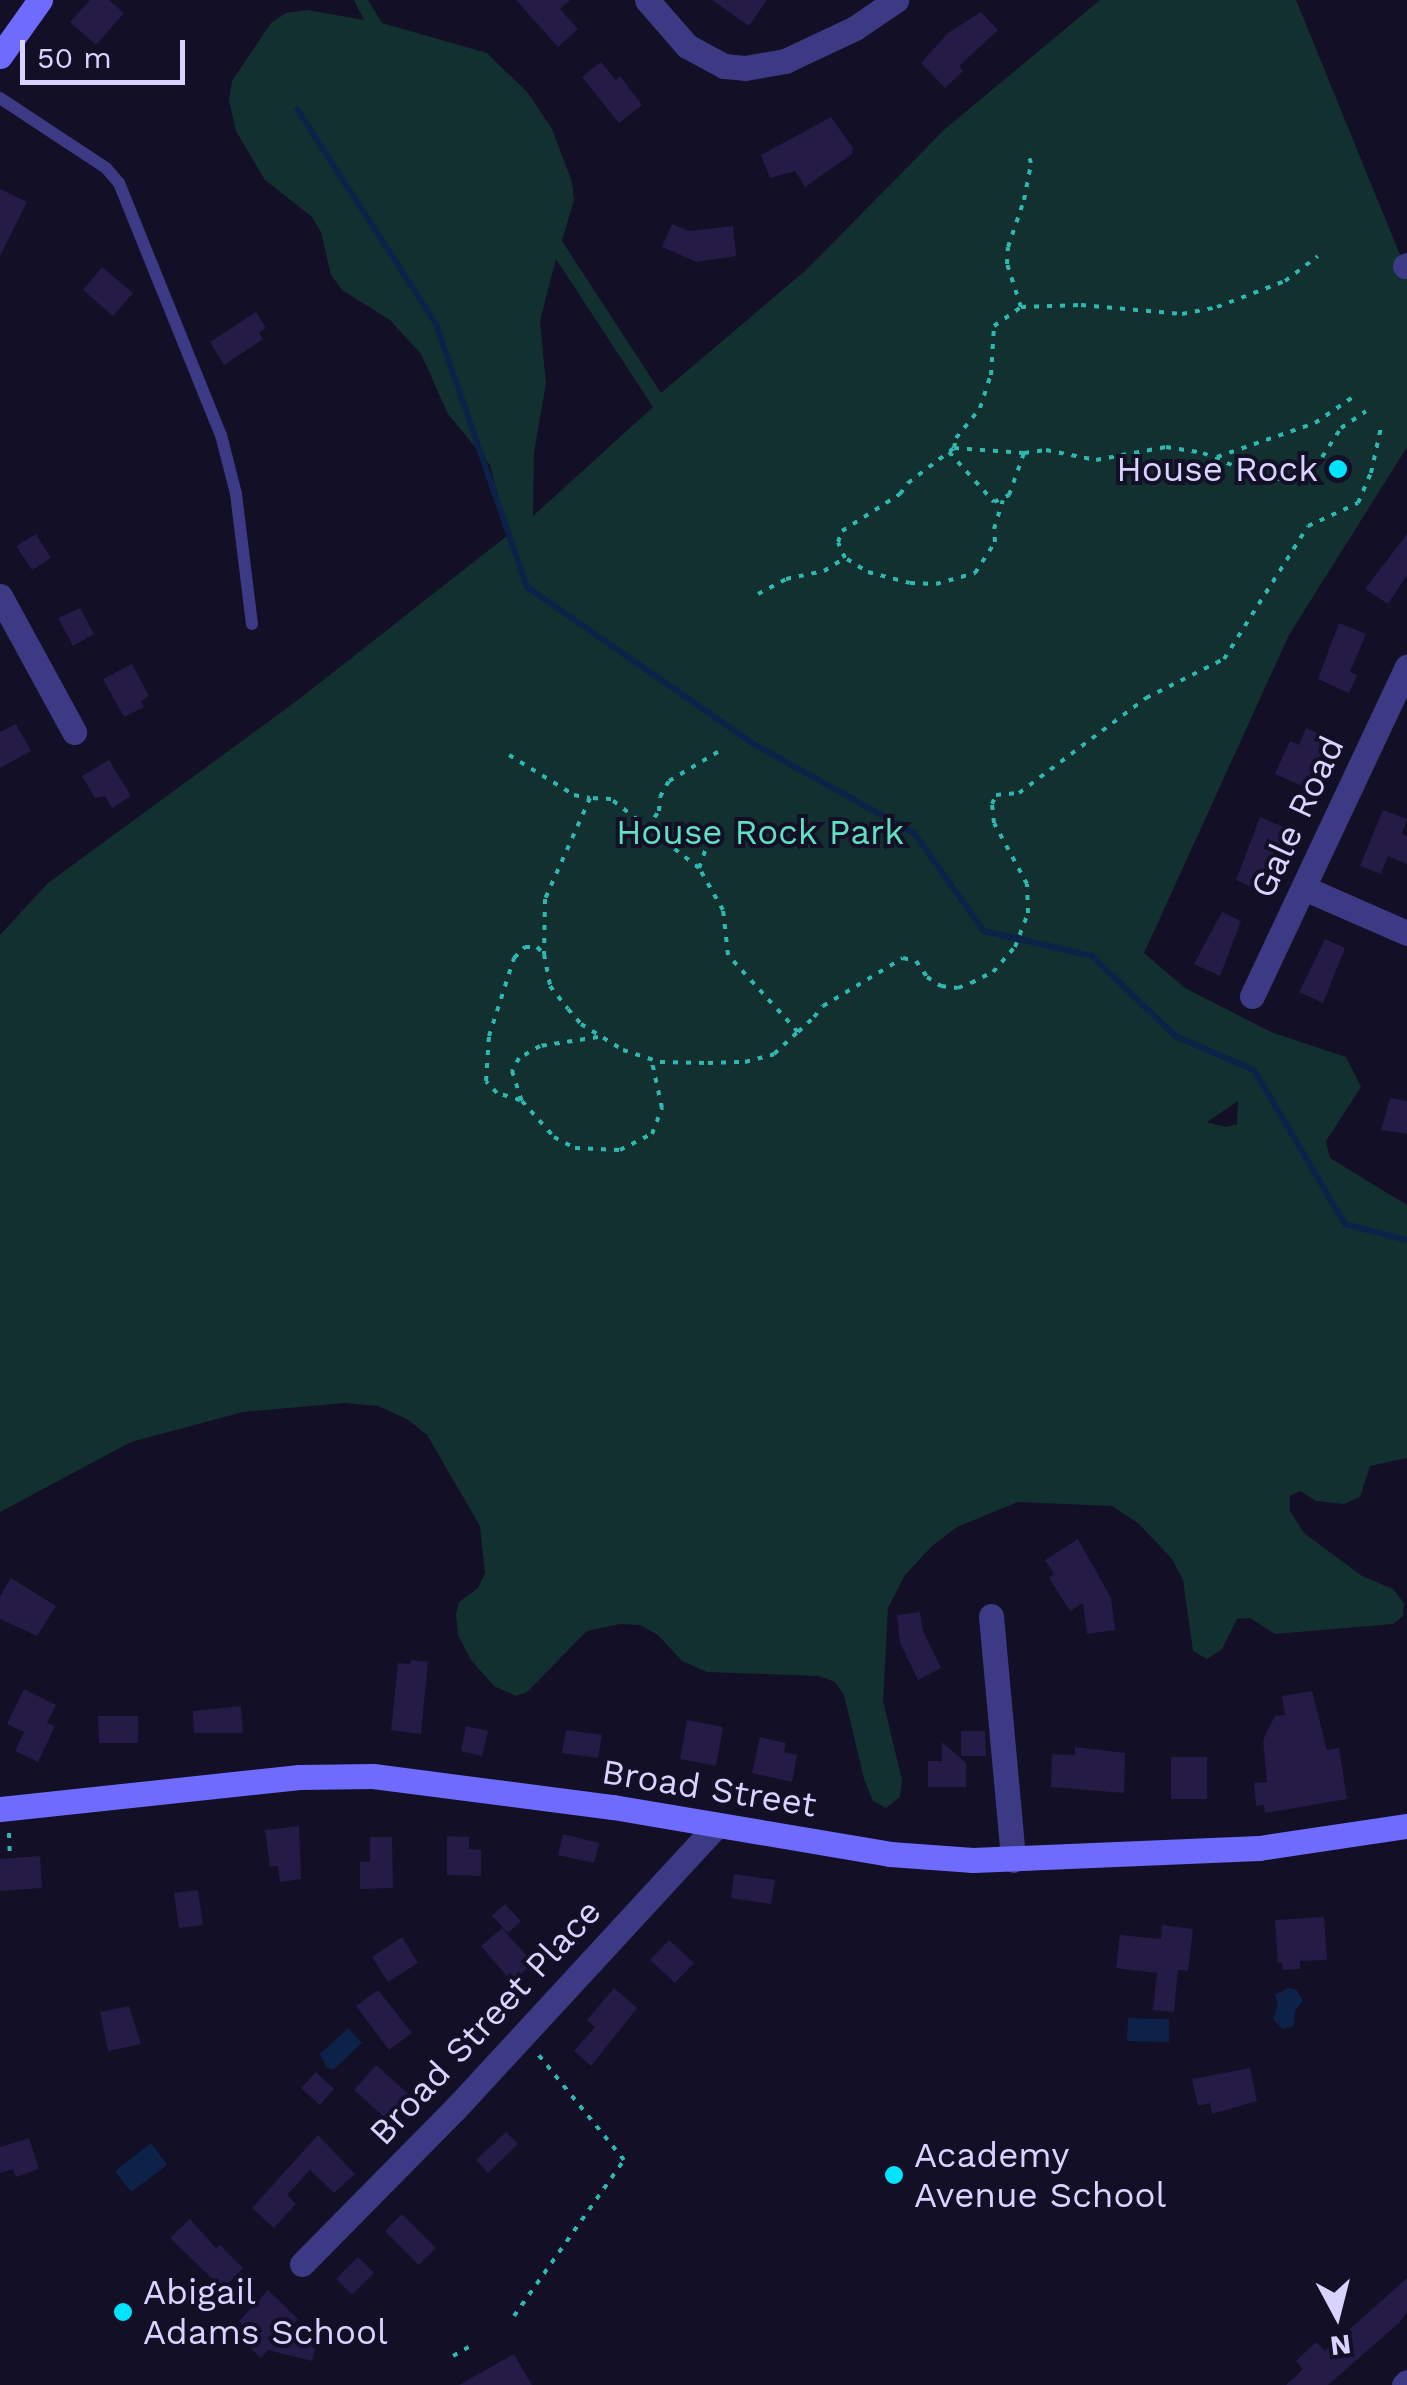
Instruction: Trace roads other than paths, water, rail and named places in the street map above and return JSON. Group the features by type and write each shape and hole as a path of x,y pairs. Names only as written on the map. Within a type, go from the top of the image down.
{"main road":[{"path":"0,56 40,0"},
{"name":"Broad Street","path":"0,1809 299,1778 373,1776 504,1791 916,1857 1012,1860 1260,1848 1407,1826"}],"street":[{"path":"648,0 687,46 714,62 745,68 785,61 855,28 896,0"},
{"path":"0,596 74,732"},
{"name":"Gale Road","path":"1252,996 1407,666"},
{"path":"1304,888 1407,933"},
{"path":"991,1616 1012,1860"},
{"name":"Broad Street Place","path":"302,2264 717,1825"}],"lane":[{"path":"0,98 106,168 119,183 221,435 236,494 252,624"}],"water":[{"path":"1288,1988 1297,1990 1303,2001 1295,2011 1294,2026 1282,2029 1273,2019 1278,2005 1275,1995"},
{"path":"1128,2018 1169,2019 1169,2042 1127,2041"},
{"path":"348,2028 362,2043 334,2069 327,2068 320,2054"},
{"path":"151,2143 167,2165 131,2192 115,2171"}],"waterway":[{"path":"297,109 436,324 527,587 752,743 914,833 984,931 1092,956 1175,1036 1254,1070 1345,1224 1407,1240"}],"place":[{"name":"House Rock","path":"1338,469"},
{"name":"Academy Avenue School","path":"894,2175"},
{"name":"Abigail Adams School","path":"123,2312"}],"park label":[{"name":"House Rock Park","path":"760,832"}]}
